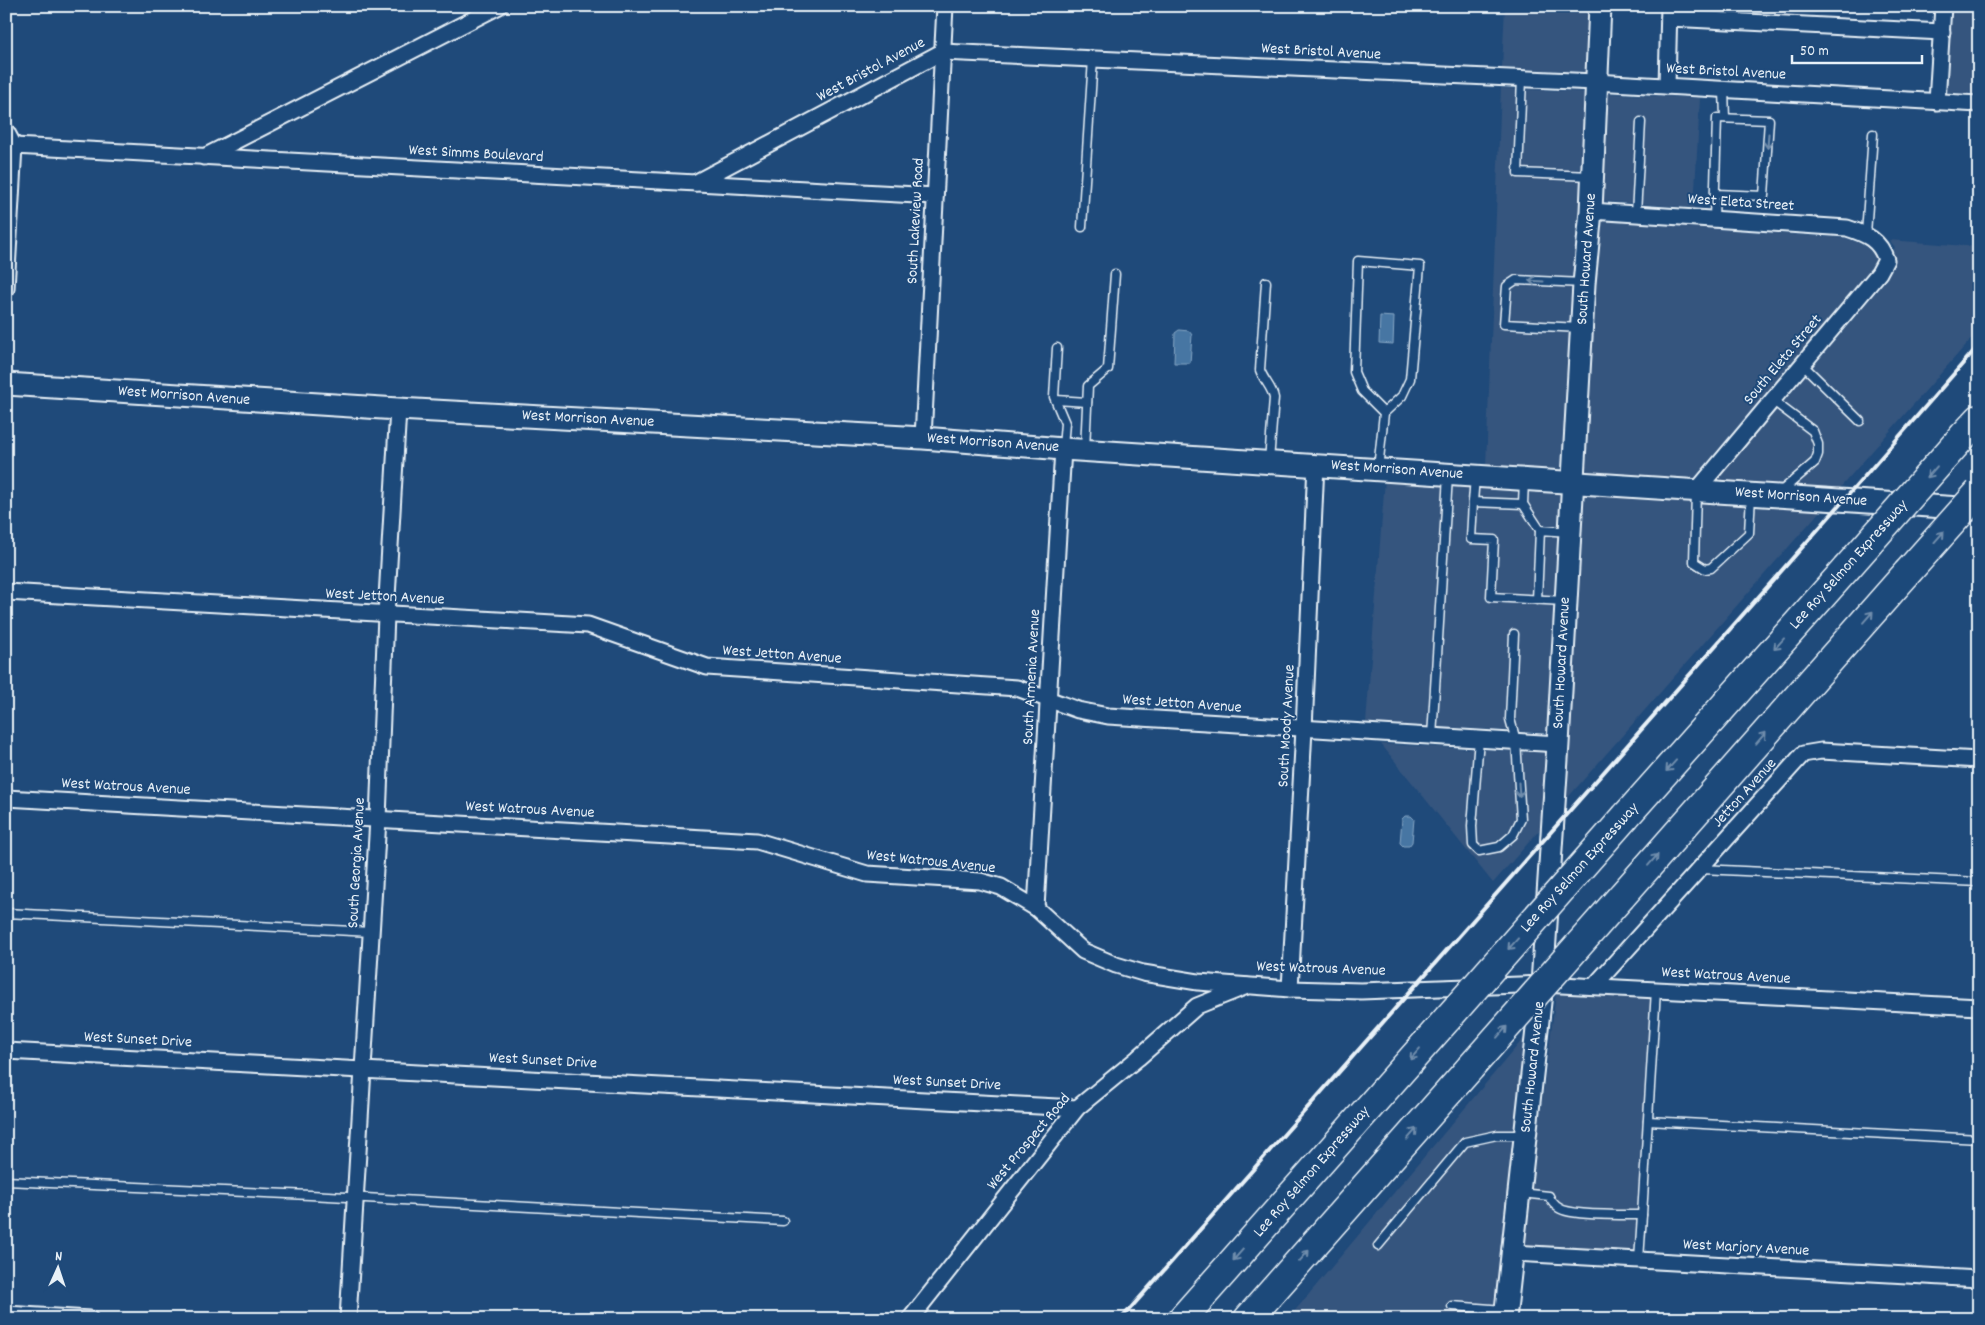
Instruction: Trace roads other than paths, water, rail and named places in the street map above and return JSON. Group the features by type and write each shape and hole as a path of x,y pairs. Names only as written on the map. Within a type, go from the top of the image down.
{"highway":[{"name":"Lee Roy Selmon Expressway","path":"1182,1319 1971,427"},
{"path":"1248,1319 1979,492"}],"street":[{"path":"203,157 499,6"},
{"name":"South Lakeview Road","path":"923,438 945,6"},
{"name":"South Howard Avenue","path":"1505,1315 1542,984 1590,211 1600,6"},
{"path":"1937,102 1943,6"},
{"path":"1667,86 1669,12 1942,32"},
{"name":"West Bristol Avenue","path":"695,183 942,52 1596,82 1979,104"},
{"path":"6,131 14,146 6,288"},
{"name":"West Simms Boulevard","path":"14,146 935,196"},
{"name":"West Eleta Street","path":"1590,211 1848,228 1866,234 1883,249"},
{"name":"South Eleta Street","path":"1696,490 1879,273 1886,260 1883,249"},
{"name":"West Morrison Avenue","path":"6,384 398,409 923,438 1063,449 1316,464 1979,509"},
{"name":"South Georgia Avenue","path":"348,1319 378,819 386,615 398,409"},
{"name":"South Armenia Avenue","path":"1036,908 1063,449"},
{"name":"South Moody Avenue","path":"1290,988 1316,464"},
{"name":"West Jetton Avenue","path":"6,592 588,625 707,667 1017,688 1078,710 1108,716 1304,730 1558,744"},
{"name":"Jetton Avenue","path":"1594,986 1803,754 1821,751 1979,760"},
{"name":"West Watrous Avenue","path":"6,798 757,841 867,874 980,881 1001,887 1036,908 1083,951 1116,965 1143,973 1198,982 1361,990 1542,984 1979,1007"},
{"name":"West Prospect Road","path":"910,1319 1077,1108 1197,1006 1251,985"},
{"name":"West Sunset Drive","path":"6,1051 1077,1108"},
{"name":"West Marjory Avenue","path":"1512,1253 1979,1278"},
{"path":"6,1314 90,1319"}],"lane":[{"path":"1082,227 1093,59"},
{"path":"1522,79 1518,173 1592,176"},
{"path":"1724,90 1725,118"},
{"path":"1714,219 1717,118 1770,120 1764,196 1716,194"},
{"path":"1636,214 1641,122"},
{"path":"1866,234 1873,134"},
{"path":"1378,469 1384,413 1402,396 1410,379 1420,266 1358,261 1354,372 1362,391 1384,413"},
{"path":"1084,450 1088,386 1108,369 1115,274"},
{"path":"1582,328 1504,324 1507,286 1516,280 1584,284"},
{"path":"1266,282 1260,370 1263,380 1272,390 1274,398 1269,461"},
{"path":"1057,348 1054,397 1064,423 1063,449"},
{"path":"1802,364 1860,422"},
{"path":"1056,400 1087,402"},
{"path":"1772,400 1813,431 1818,444 1818,454 1815,462 1776,496"},
{"path":"1432,737 1448,474"},
{"path":"1475,476 1471,539 1504,540"},
{"path":"1524,479 1523,504 1540,530 1537,600"},
{"path":"1696,490 1694,562 1705,569 1710,568 1749,533 1751,494"},
{"path":"1473,502 1523,504"},
{"path":"1540,530 1570,532"},
{"path":"1494,540 1491,597 1566,601"},
{"path":"1531,542 1540,542"},
{"path":"1493,567 1503,568"},
{"path":"1529,569 1538,569"},
{"path":"1479,740 1472,826 1473,845 1479,851 1499,847 1513,835 1521,819 1516,741 1510,719 1514,634"},
{"path":"1700,868 1979,882"},
{"path":"6,913 371,932"},
{"path":"1639,1260 1656,990"},
{"path":"1648,1121 1979,1139"},
{"path":"1378,1246 1466,1142 1497,1135 1525,1135"},
{"path":"6,1181 784,1221"},
{"path":"1519,1193 1549,1196 1552,1202 1560,1209 1573,1212 1642,1216"},
{"path":"1452,1306 1505,1315"}],"railway":[{"path":"1121,1319 1979,345"}]}
